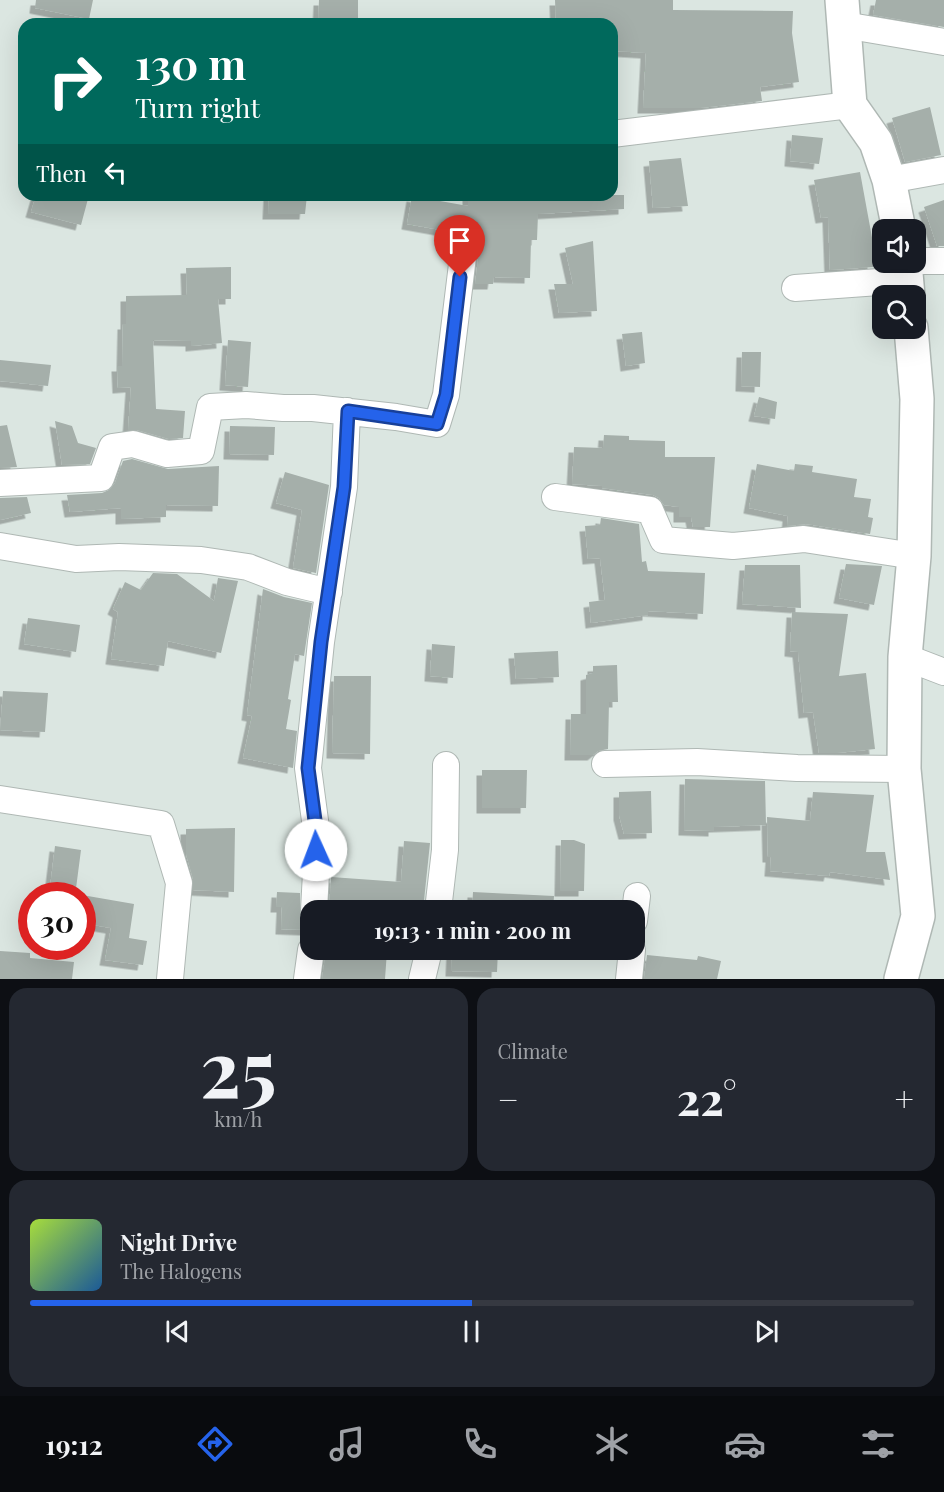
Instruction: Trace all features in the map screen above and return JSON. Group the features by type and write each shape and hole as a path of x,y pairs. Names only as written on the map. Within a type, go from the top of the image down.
{"main road":[{"path":"843,13 850,105 876,142 889,180 897,219"},
{"path":"901,979 918,916 904,769 905,657 914,556 917,399 912,339"}],"street":[{"path":"843,13 944,42"},
{"path":"618,133 850,105"},
{"path":"889,180 944,170"},
{"path":"0,483 101,478 112,447 133,444 168,454 201,451 210,407 246,405 348,411 437,424 446,395 465,240"},
{"path":"795,288 909,275 944,261"},
{"path":"315,900 316,828 308,768 321,642 344,487 348,411"},
{"path":"555,497 650,510 663,540 733,546 804,539 914,556"},
{"path":"0,546 76,559 119,557 201,560 248,567 287,582 329,592"},
{"path":"905,657 944,672"},
{"path":"605,764 697,762 797,768 904,769"},
{"path":"439,900 445,850 446,765"},
{"path":"0,799 161,824 179,883 170,979"},
{"path":"637,896 637,900"},
{"path":"307,979 310,960"},
{"path":"422,979 427,960"},
{"path":"629,979 631,960"}],"building":[{"path":"36,0 93,0 89,18 35,8"},
{"path":"319,0 358,0 358,18 318,18"},
{"path":"555,0 673,0 673,10 793,11 792,33 799,82 760,87 762,101 700,108 643,108 646,53 618,51 618,18 556,18"},
{"path":"876,0 944,0 944,27 873,15"},
{"path":"930,107 941,155 905,162 892,118"},
{"path":"792,135 823,138 819,164 790,161"},
{"path":"681,158 688,206 653,208 649,161"},
{"path":"860,172 872,238 872,267 830,270 828,217 821,218 814,180"},
{"path":"618,195 624,195 624,209 538,214 537,240 531,240 530,278 494,277 493,284 475,284 480,242 479,235 474,228 467,225 460,226 452,232 407,224 411,201 440,201 468,206 468,201 618,201"},
{"path":"944,200 944,246 937,246 924,207"},
{"path":"34,201 87,201 81,225 31,212"},
{"path":"269,201 306,201 305,214 268,214"},
{"path":"593,241 597,311 559,313 554,284 573,284 565,248"},
{"path":"231,267 231,299 218,299 222,343 191,346 191,341 153,340 156,409 185,411 183,438 169,439 137,430 128,430 131,387 118,388 117,366 122,366 126,296 187,295 186,268"},
{"path":"642,332 645,363 626,366 622,334"},
{"path":"228,340 251,342 248,387 225,385"},
{"path":"742,352 761,352 760,387 741,386"},
{"path":"0,360 51,365 48,386 0,381"},
{"path":"759,397 777,402 775,419 754,416"},
{"path":"55,421 72,426 78,443 96,448 90,464 62,465"},
{"path":"7,425 17,467 0,468 0,426"},
{"path":"230,426 275,427 274,455 229,454"},
{"path":"604,435 629,436 629,440 665,441 665,457 715,457 710,527 693,527 691,517 679,517 679,507 664,505 659,498 653,495 602,488 602,486 572,484 574,447 603,448"},
{"path":"132,459 168,469 219,466 218,506 166,505 166,517 121,519 121,508 70,512 67,495 102,493 109,490 115,483 123,461"},
{"path":"757,464 794,471 795,464 813,466 812,472 857,479 854,497 871,499 868,517 873,518 870,534 806,524 787,526 788,516 749,508"},
{"path":"285,472 329,485 316,573 293,568 302,510 276,503"},
{"path":"27,497 31,513 0,520 0,498"},
{"path":"601,518 639,524 642,562 646,561 648,571 705,573 703,614 648,611 648,615 591,623 589,602 605,600 600,558 588,559 585,526 600,525"},
{"path":"846,564 882,566 874,605 839,598"},
{"path":"745,565 800,565 801,608 742,604"},
{"path":"153,573 177,574 214,601 218,578 238,581 221,653 168,641 164,666 111,659 118,612 113,609 125,582 141,590"},
{"path":"263,589 284,597 312,603 304,656 295,654 288,699 291,700 286,729 297,731 293,768 243,758 252,716 247,715"},
{"path":"792,612 848,614 839,676 866,673 875,749 819,753 813,712 804,713 798,652 790,651"},
{"path":"28,618 80,625 76,652 24,644"},
{"path":"432,644 455,646 453,678 430,676"},
{"path":"558,651 559,677 516,679 514,653"},
{"path":"617,665 618,702 609,702 608,749 598,751 593,755 570,755 571,714 586,714 586,675 593,673 593,666"},
{"path":"334,676 371,676 370,754 332,753"},
{"path":"3,691 48,693 45,732 0,730"},
{"path":"482,770 527,770 526,808 482,808"},
{"path":"685,779 765,781 766,825 714,827 714,831 684,830"},
{"path":"651,791 652,833 624,834 619,815 619,792"},
{"path":"813,792 874,795 866,852 885,852 890,880 830,872 829,876 770,871 767,817 810,821"},
{"path":"235,828 234,892 193,890 193,879 186,854 186,829"},
{"path":"561,840 574,840 585,844 584,891 560,891"},
{"path":"404,841 430,843 424,900 330,900 331,877 401,882"},
{"path":"55,846 81,850 77,882 51,882"},
{"path":"277,892 300,893 300,930 281,929 282,907 276,907"},
{"path":"473,892 554,896 554,900 473,900"},
{"path":"96,897 134,904 129,938 147,941 143,965 105,960 111,928 96,925"},
{"path":"0,951 18,952 18,960 74,962 72,979 0,979"},
{"path":"647,955 697,960 698,956 721,961 717,979 644,979"},
{"path":"325,960 386,960 385,979 322,979"},
{"path":"452,960 498,960 497,972 451,971"}],"route":[{"path":"316,850 316,828 308,768 321,642 344,487 348,411 437,424 446,395 460,277"}]}
